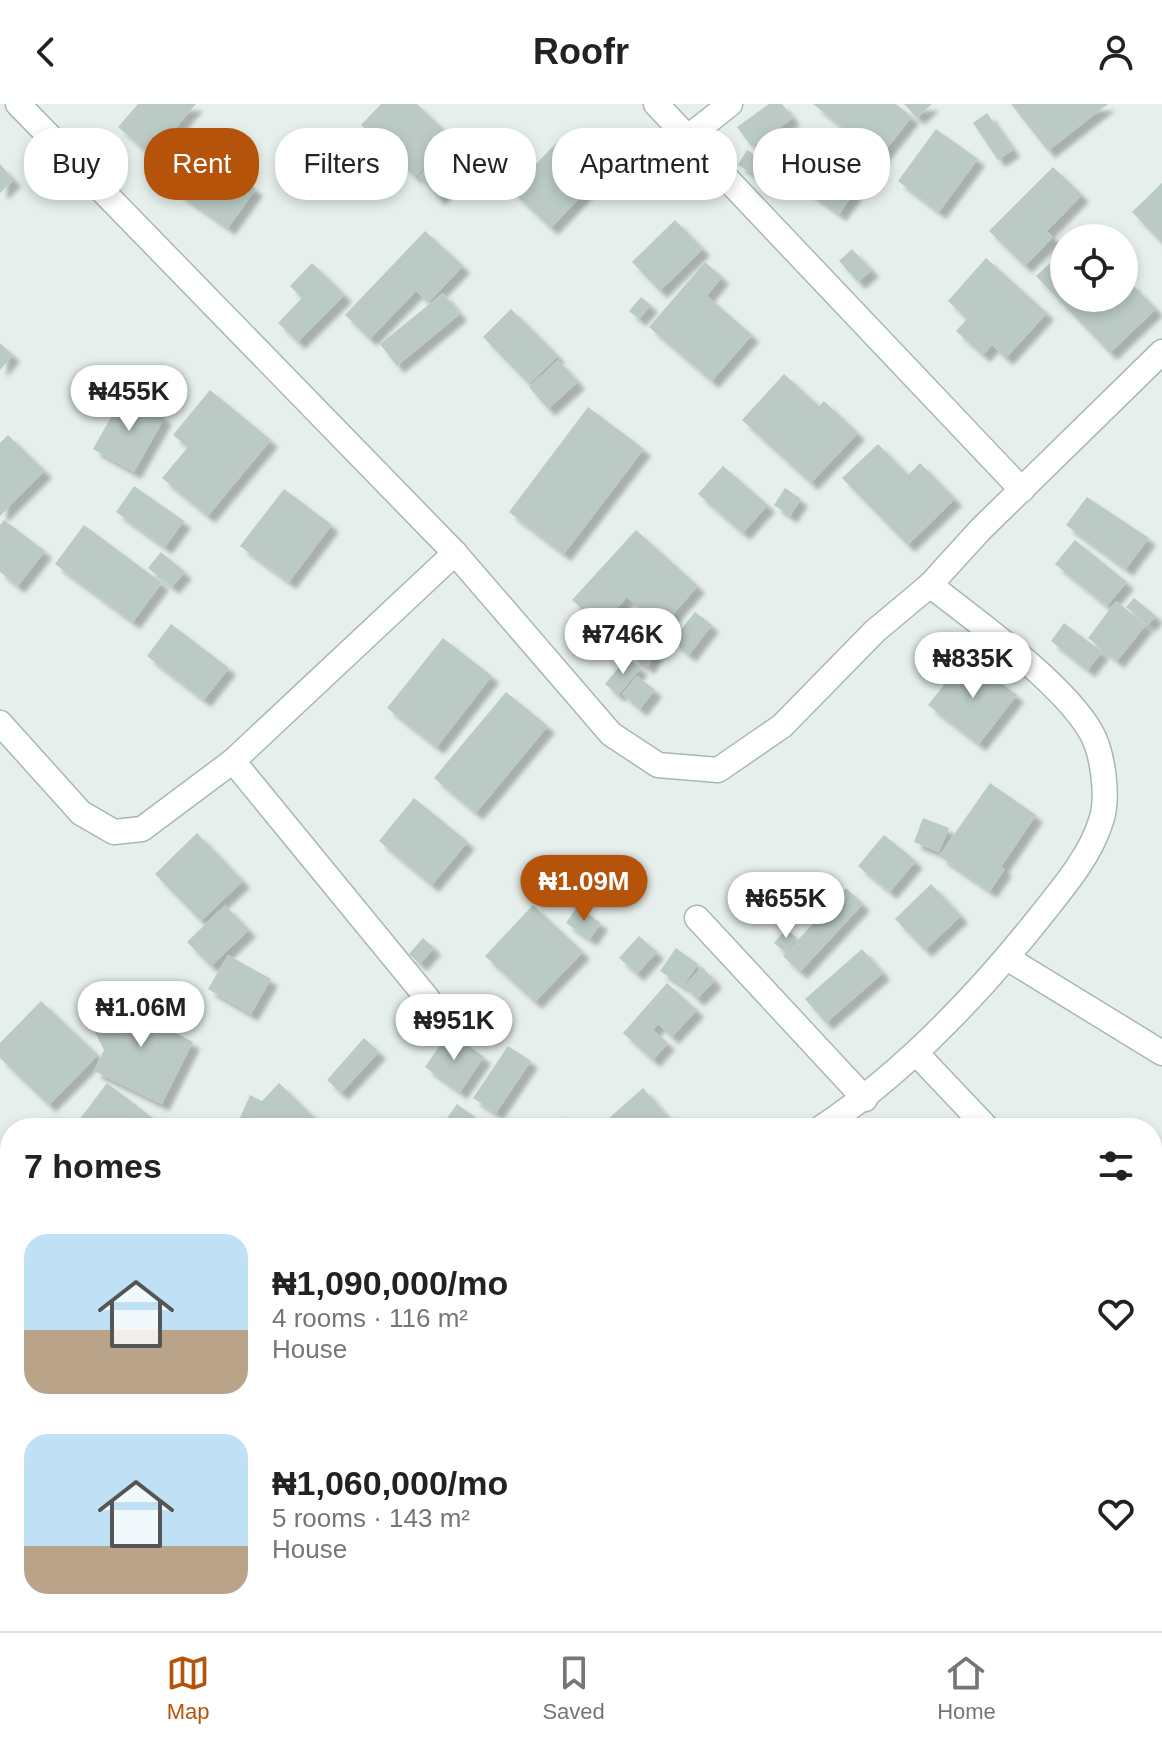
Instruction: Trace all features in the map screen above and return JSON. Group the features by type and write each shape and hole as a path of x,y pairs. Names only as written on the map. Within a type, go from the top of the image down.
{"street":[{"path":"656,104 678,128"},
{"path":"700,128 730,104"},
{"path":"24,106 455,553 611,734 658,765 718,770 748,752 791,718 875,631 930,585 1162,352"},
{"path":"737,191 1022,490"},
{"path":"0,723 81,813 114,832 142,829 233,761 455,553"},
{"path":"836,1118 865,1099 916,1053 1007,958 1069,880 1102,820 1104,778 1092,733 1048,682 930,585"},
{"path":"233,761 428,999"},
{"path":"697,918 865,1099"},
{"path":"1007,958 1162,1053"},
{"path":"916,1053 978,1118"}],"building":[{"path":"138,104 196,104 176,128 144,128 144,149 128,136 128,128 118,127"},
{"path":"381,104 417,104 442,128 424,128 424,168 415,177 408,170 408,128 364,128 361,125"},
{"path":"769,104 782,104 793,118 779,128 753,128 752,147 737,127"},
{"path":"813,104 896,104 912,117 890,144 890,128 843,128"},
{"path":"904,104 932,104 917,118"},
{"path":"1011,104 1108,104 1048,151"},
{"path":"987,113 1013,150 998,160 973,123"},
{"path":"936,129 978,159 939,212 898,181"},
{"path":"552,147 552,200 577,200 551,228 522,200 536,200 536,164"},
{"path":"747,150 753,154 753,174 738,165"},
{"path":"0,164 14,180 0,193"},
{"path":"1053,167 1082,195 1054,224 1050,224 1047,231 1050,240 1025,266 989,231"},
{"path":"1162,183 1162,243 1132,212"},
{"path":"189,200 248,200 228,228"},
{"path":"820,200 849,200 839,214"},
{"path":"675,220 703,249 660,291 632,262"},
{"path":"425,231 463,266 428,303 416,291 370,339 345,315"},
{"path":"852,249 872,270 858,282 839,261"},
{"path":"986,258 1047,313 1006,358 992,345 983,355 956,331 967,319 948,301"},
{"path":"705,262 722,277 707,296 752,335 712,381 649,327"},
{"path":"312,263 345,295 298,342 278,323 302,298 290,286"},
{"path":"1050,263 1050,291 1036,276"},
{"path":"1138,290 1156,309 1110,353 1071,312 1138,312"},
{"path":"443,293 460,314 397,366 380,344"},
{"path":"641,297 651,305 639,319 629,311"},
{"path":"511,309 558,356 529,384 483,337"},
{"path":"0,343 13,355 0,370"},
{"path":"558,360 578,382 548,409 529,387"},
{"path":"784,374 819,406 824,401 858,433 811,483 742,420"},
{"path":"210,390 271,440 208,516 162,478 188,447 173,435"},
{"path":"124,394 165,417 134,472 93,449"},
{"path":"588,407 644,449 564,554 509,512"},
{"path":"8,435 45,471 0,516 0,443"},
{"path":"878,444 908,475 920,463 955,499 908,545 842,478"},
{"path":"723,466 768,505 743,533 698,494"},
{"path":"134,486 184,521 165,547 116,512"},
{"path":"785,488 801,499 790,516 774,505"},
{"path":"284,489 332,525 289,582 240,546"},
{"path":"1087,497 1149,538 1126,569 1066,525"},
{"path":"4,520 45,551 18,586 0,572 0,525"},
{"path":"84,525 162,583 133,622 55,564"},
{"path":"636,530 698,586 662,627 627,597 601,626 572,600"},
{"path":"1075,540 1127,582 1107,606 1055,564"},
{"path":"161,552 185,572 172,587 148,568"},
{"path":"1134,598 1156,616 1148,625 1126,607"},
{"path":"1116,601 1146,625 1117,661 1088,638"},
{"path":"695,612 712,625 689,655 672,641"},
{"path":"1064,623 1102,652 1088,670 1051,641"},
{"path":"171,624 229,668 204,700 147,656"},
{"path":"443,638 492,676 437,747 387,708"},
{"path":"642,640 658,649 648,667 631,657"},
{"path":"627,657 641,668 618,695 605,684"},
{"path":"966,657 1017,695 979,744 928,705"},
{"path":"637,676 655,690 640,709 622,694"},
{"path":"506,692 548,726 476,813 434,778"},
{"path":"990,783 1036,815 1001,867 1005,869 990,891 939,856"},
{"path":"414,798 468,842 432,885 379,841"},
{"path":"923,818 949,828 939,852 914,842"},
{"path":"197,833 243,881 201,921 155,874"},
{"path":"884,835 916,861 890,892 858,866"},
{"path":"931,884 961,916 925,950 895,919"},
{"path":"846,888 863,904 800,972 783,956"},
{"path":"225,905 249,930 211,966 187,942"},
{"path":"533,905 583,952 535,1002 485,956"},
{"path":"577,907 601,923 590,939 566,923"},
{"path":"786,929 797,938 785,952 774,943"},
{"path":"639,936 657,952 637,974 619,958"},
{"path":"423,938 434,948 420,964 409,954"},
{"path":"676,948 698,964 683,986 660,971"},
{"path":"862,949 883,973 826,1023 805,999"},
{"path":"228,955 271,979 251,1014 208,989"},
{"path":"702,967 715,981 697,999 684,986"},
{"path":"667,983 697,1010 672,1037 658,1024 653,1030 668,1043 653,1060 623,1033"},
{"path":"152,994 170,1030 193,1042 162,1104 94,1071 104,1050 91,1024"},
{"path":"480,998 504,1020 490,1037 465,1014"},
{"path":"41,1001 98,1055 49,1105 0,1058 0,1043"},
{"path":"449,1032 484,1057 460,1092 425,1067"},
{"path":"364,1038 379,1052 341,1093 327,1080"},
{"path":"508,1046 531,1061 496,1113 473,1098"},
{"path":"107,1083 153,1118 81,1118"},
{"path":"279,1083 315,1118 240,1118 250,1095 262,1101"},
{"path":"643,1088 668,1118 609,1118"},
{"path":"457,1104 476,1118 447,1118"}]}
